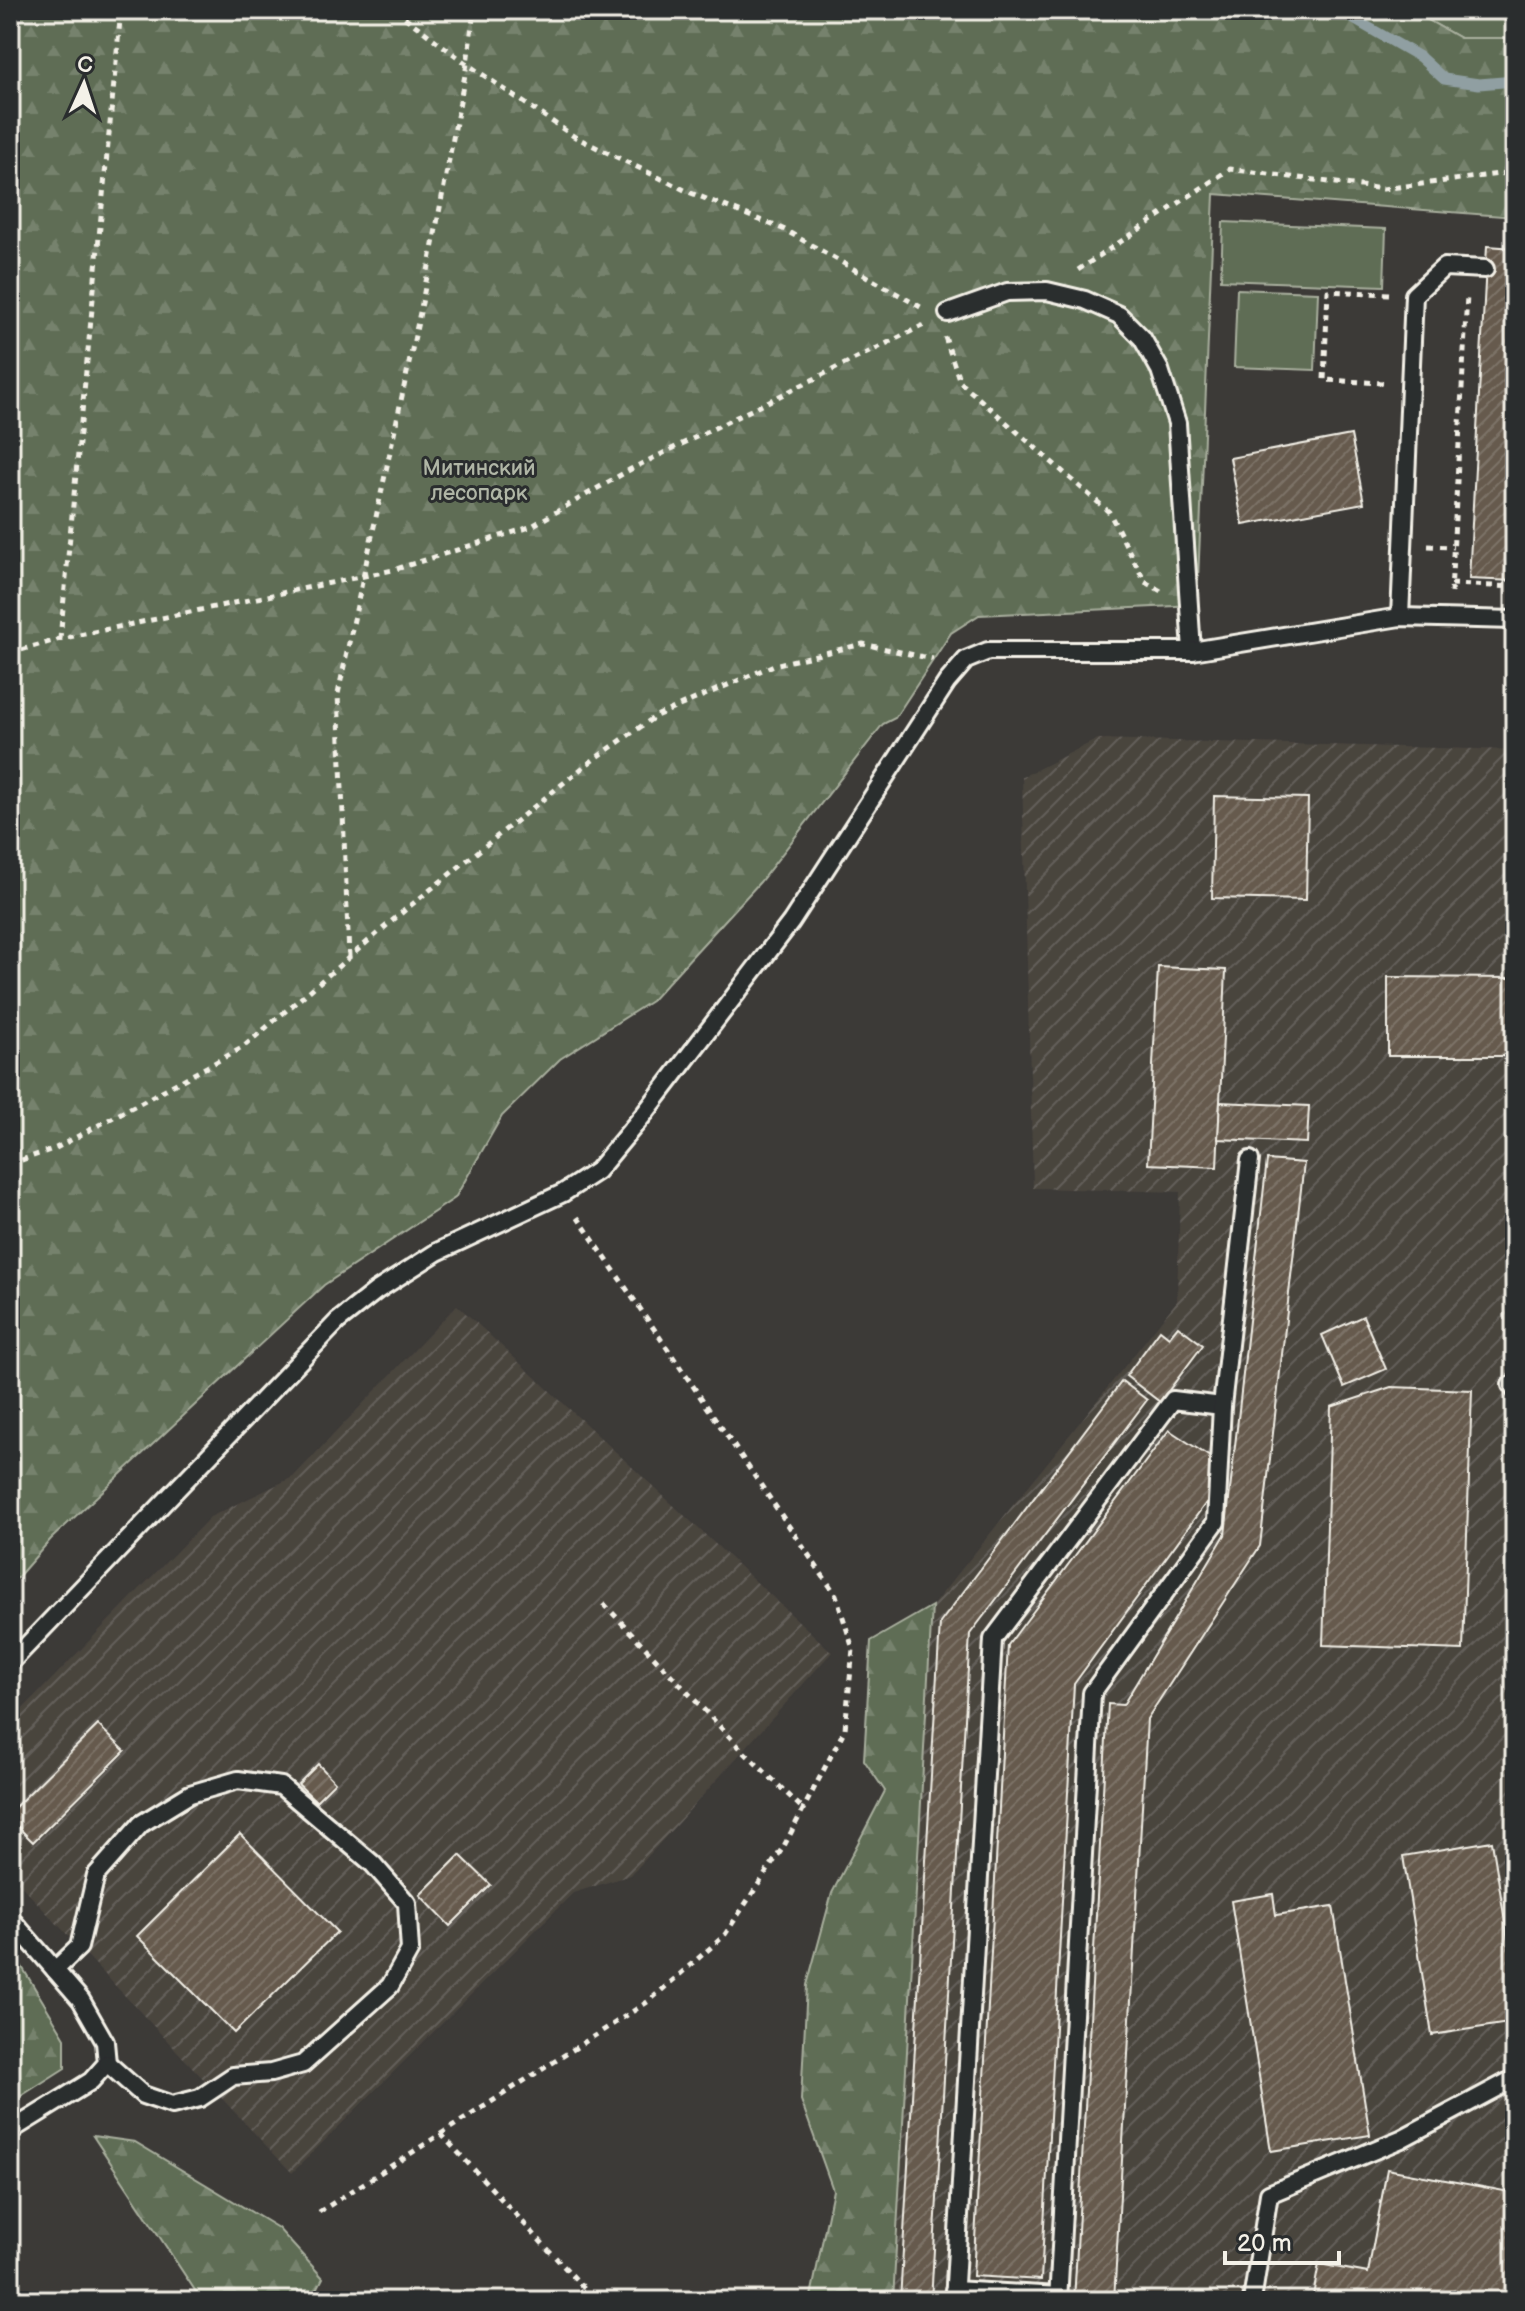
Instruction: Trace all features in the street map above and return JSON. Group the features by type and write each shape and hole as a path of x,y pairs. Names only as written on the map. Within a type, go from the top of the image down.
{"lane":[{"path":"1400,617 1414,295 1444,267 1477,268"},
{"path":"943,316 1007,292 1047,291 1085,300 1119,315 1142,338 1160,370 1177,423 1192,651"},
{"path":"10,1663 338,1321 376,1291 437,1252 563,1193 597,1171 791,922 947,682 966,660 988,651 1192,651 1400,617 1515,620"},
{"path":"1222,1406 1173,1400 993,1639 954,2295 1058,2298 1092,1693 1216,1522 1222,1406 1250,1160"},
{"path":"10,1918 55,1970 81,2000 105,2042 107,2063 143,2095 172,2105 200,2098 233,2076 271,2073 303,2064 390,1986 410,1950 407,1903 373,1864 281,1786 238,1780 190,1794 141,1824 96,1875 79,1947 55,1970"},
{"path":"10,2131 91,2081 107,2063"},
{"path":"1252,2301 1269,2194 1401,2139 1515,2078"}],"path":[{"path":"60,639 121,10"},
{"path":"395,10 467,64 575,137 691,193 783,229 943,316 960,382 1109,512 1145,582 1187,604"},
{"path":"349,958 338,694 422,303 467,64 474,10"},
{"path":"1047,291 1230,169 1383,189 1515,172"},
{"path":"1449,618 1477,268"},
{"path":"1410,384 1324,380 1326,335 1328,291 1414,295"},
{"path":"10,653 60,639 393,570 530,527 631,469 943,316"},
{"path":"1451,584 1515,587"},
{"path":"10,1164 56,1148 242,1048 586,765 656,716 774,665 863,644 960,667"},
{"path":"319,2212 649,2001 724,1936 784,1846 845,1729 853,1649 836,1595 563,1193"},
{"path":"604,1604 743,1751 803,1809"},
{"path":"441,2134 596,2301"}],"shaded area":[{"path":"1098,739 1515,750 1515,2301 893,2301 932,1606 1177,1301 1180,1192 1033,1188 1022,777"},
{"path":"457,1305 832,1652 631,1875 573,1893 292,2173 10,1874 10,1722 210,1517 293,1477"}],"green space":[{"name":"Митинский лесопарк","path":"10,10 1410,10 1460,38 1515,38 1515,217 1214,194 1197,605 979,615 951,633 895,718 883,724 760,882 651,1001 560,1059 502,1116 455,1198 324,1285 51,1539 10,1586"},
{"path":"1410,10 1515,10 1515,38 1460,38"},
{"path":"1223,222 1386,229 1384,286 1221,280"},
{"path":"1237,289 1318,292 1315,370 1234,367"},
{"path":"932,1606 893,2301 810,2301 833,2190 801,2100 807,1985 832,1893 885,1791 864,1760 871,1641"},
{"path":"10,1947 65,2038 65,2068 10,2103"},
{"path":"93,2136 135,2142 278,2228 323,2278 311,2301 202,2301"}],"building":[{"path":"1487,246 1515,248 1515,581 1469,579"},
{"path":"1351,435 1364,503 1243,525 1230,458"},
{"path":"1214,796 1308,798 1306,900 1212,898"},
{"path":"1158,967 1226,970 1217,1167 1148,1164"},
{"path":"1388,977 1515,978 1515,1056 1388,1056"},
{"path":"1220,1102 1309,1106 1307,1143 1218,1139"},
{"path":"1267,1160 1304,1163 1260,1546 1147,1719 1114,2301 1074,2301 1108,1704 1123,1705 1225,1535"},
{"path":"1363,1316 1386,1369 1344,1387 1322,1335"},
{"path":"1178,1326 1203,1345 1160,1402 1126,1376 1160,1330 1169,1337"},
{"path":"1122,1381 1147,1400 970,1634 931,2301 900,2301 940,1623"},
{"path":"1391,1387 1472,1390 1463,1650 1323,1645 1331,1407"},
{"path":"1169,1430 1210,1457 1208,1500 1074,1684 1041,2280 973,2276 1008,1645"},
{"path":"98,1725 125,1751 33,1842 10,1819 10,1812"},
{"path":"318,1764 335,1782 316,1801 298,1784"},
{"path":"240,1834 337,1932 234,2033 137,1936"},
{"path":"1492,1841 1515,1983 1515,2022 1432,2035 1403,1856"},
{"path":"460,1855 491,1885 450,1926 420,1895"},
{"path":"1273,1894 1276,1915 1333,1906 1370,2135 1271,2151 1231,1901"},
{"path":"1387,2169 1515,2193 1515,2301 1312,2301 1319,2264 1368,2273"}],"waterway":[{"path":"1338,10 1420,57 1444,79 1479,84 1515,81"}]}
